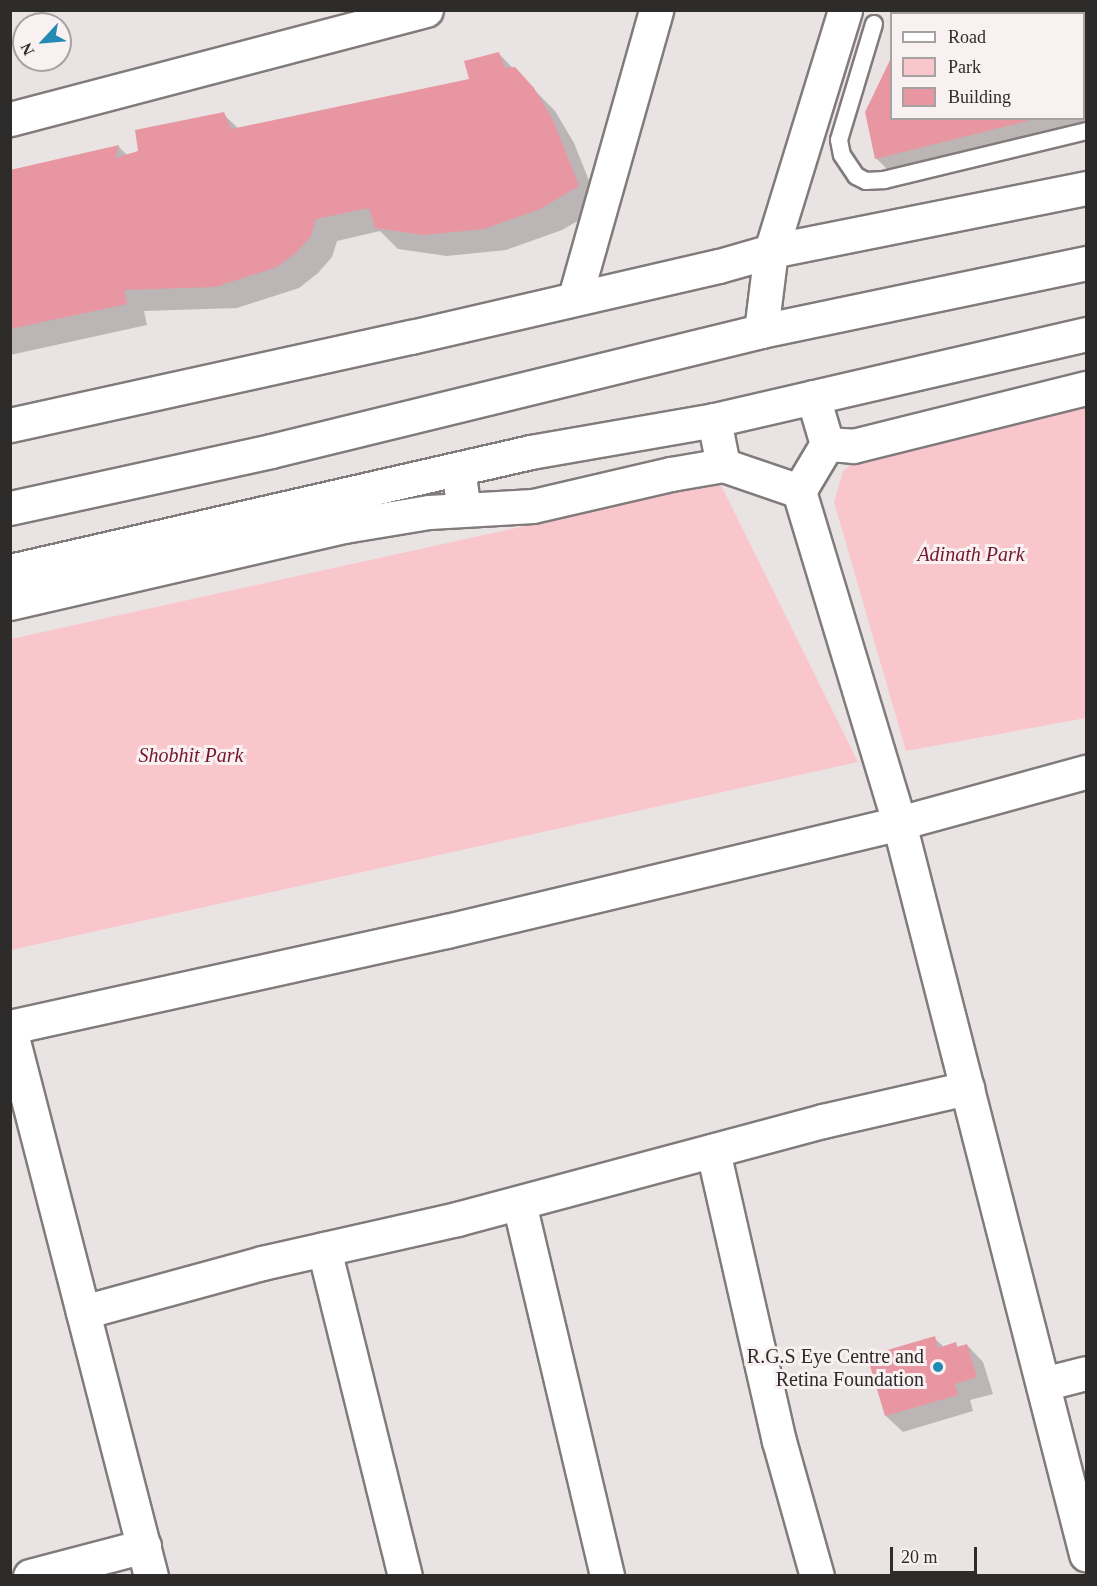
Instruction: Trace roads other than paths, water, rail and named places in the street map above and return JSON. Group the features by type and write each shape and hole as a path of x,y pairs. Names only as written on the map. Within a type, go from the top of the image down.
{"street":[{"path":"10,119 426,10"},
{"path":"575,297 656,10"},
{"path":"761,332 771,251 860,17"},
{"path":"10,425 719,266 771,251 1086,188"},
{"path":"10,508 271,451 761,332 1086,263"},
{"path":"10,571 531,452 714,420 1086,334"},
{"path":"827,444 854,446 1086,388"},
{"path":"813,397 827,444 799,490 899,823 1086,1554"},
{"path":"714,420 723,465"},
{"path":"10,603 344,526 429,512 533,506 670,474 723,465 799,490"},
{"path":"458,469 464,510"},
{"path":"30,1575 147,1561 10,1028 447,931 899,823 1086,772"},
{"path":"83,1312 262,1263 519,1203 823,1121 967,1088"},
{"path":"714,1151 777,1430 817,1575"},
{"path":"519,1203 607,1575"},
{"path":"324,1250 405,1575"},
{"path":"1043,1384 1086,1373"}],"lane":[{"path":"860,17 839,140 842,155 856,176 866,181 884,180 1086,131"}],"place":[{"name":"R.G.S Eye Centre and Retina Foundation","path":"938,1367"}],"park label":[{"name":"Adinath Park","path":"971,554"},
{"name":"Shobhit Park","path":"191,755"}]}
